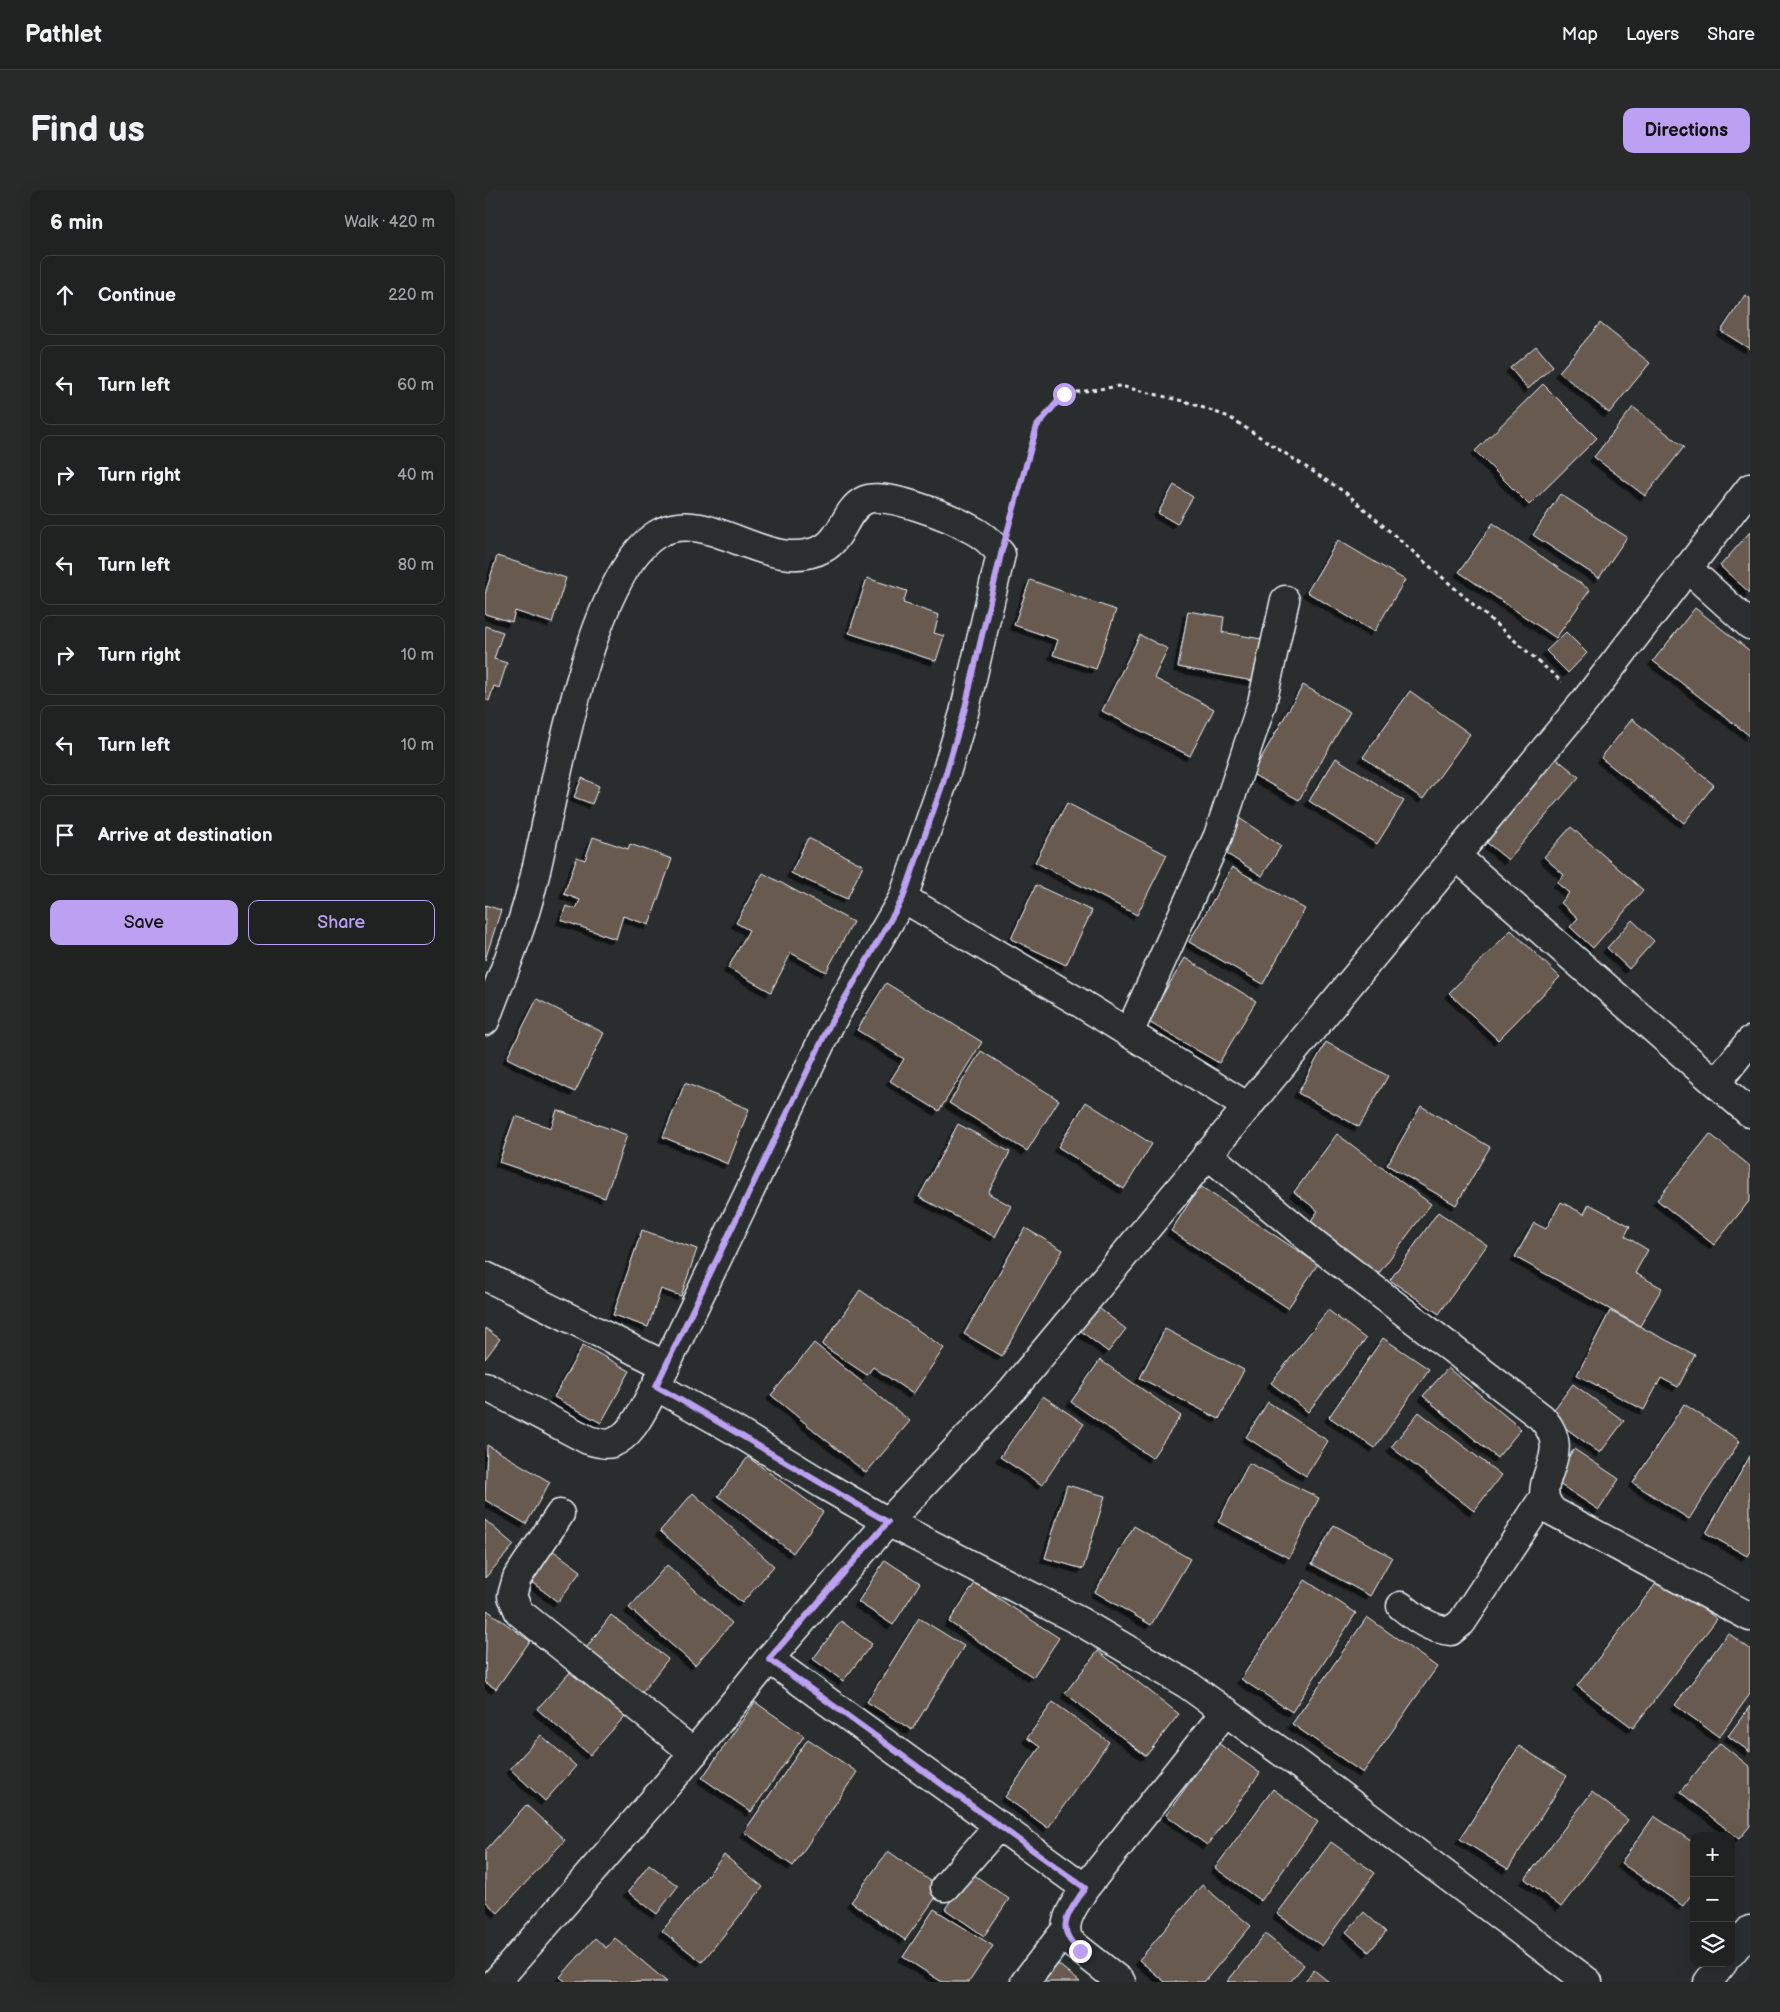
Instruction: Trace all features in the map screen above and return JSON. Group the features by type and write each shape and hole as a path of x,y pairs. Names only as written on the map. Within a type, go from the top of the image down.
{"street":[{"path":"494,1974 693,1753 769,1659 888,1522 1013,1389 1585,702 1750,488"},
{"path":"485,1021 532,890 575,702 593,637 606,601 641,549 659,533 677,526 698,527 764,550 796,554 810,553 825,548 859,504 873,498 882,498 927,511 969,527 989,541 1001,554 964,712 943,783 903,898 826,1032 661,1376 634,1424 613,1443 604,1444 589,1440 485,1386"},
{"path":"1687,568 1750,625"},
{"path":"1129,1033 1164,960 1218,836 1262,703 1285,600"},
{"path":"1456,856 1549,940 1717,1082 1750,1113"},
{"path":"903,898 1129,1033 1248,1107"},
{"path":"1717,1082 1750,1041"},
{"path":"1207,1154 1313,1243 1541,1417 1551,1427 1556,1448 1544,1496 1462,1622 1451,1631 1437,1630 1424,1625 1401,1606"},
{"path":"485,1276 661,1376 734,1430 824,1485 888,1522 1081,1622 1188,1685 1588,1982"},
{"path":"1544,1496 1546,1505 1554,1512 1750,1617"},
{"path":"560,1514 517,1578 512,1596 519,1612 693,1753"},
{"path":"769,1659 1085,1888"},
{"path":"1025,1982 1065,1932 1067,1917 1085,1888 1226,1712"},
{"path":"945,1887 999,1825"},
{"path":"1735,1948 1750,1930"},
{"path":"1065,1932 1069,1941 1074,1946 1121,1982"},
{"path":"1708,1982 1720,1967"}],"path":[{"path":"1001,554 1037,426 1064,394 1120,386 1168,398 1229,417 1346,493 1585,702"}],"building":[{"path":"1745,295 1750,298 1750,349 1721,331"},
{"path":"1600,323 1650,363 1609,413 1559,372"},
{"path":"1536,346 1553,366 1528,389 1510,368"},
{"path":"1543,384 1597,438 1529,505 1475,451"},
{"path":"1633,407 1684,447 1645,496 1594,457"},
{"path":"1174,485 1193,497 1177,524 1158,513"},
{"path":"1560,494 1627,537 1599,578 1533,535"},
{"path":"1493,523 1590,590 1556,638 1459,572"},
{"path":"1750,532 1750,593 1720,566"},
{"path":"1338,540 1405,580 1374,632 1307,592"},
{"path":"497,556 566,578 552,623 515,611 512,622 485,614 485,594"},
{"path":"867,578 907,591 903,603 939,615 934,633 944,636 936,661 849,633"},
{"path":"1030,580 1116,610 1096,669 1053,655 1058,640 1014,625"},
{"path":"1695,608 1750,651 1750,736 1653,661"},
{"path":"1188,611 1224,617 1222,632 1261,639 1253,681 1178,667"},
{"path":"485,626 503,632 494,659 507,663 499,688 494,686 489,701 485,699"},
{"path":"1566,632 1587,653 1568,673 1546,651"},
{"path":"1140,635 1168,649 1154,678 1214,709 1190,756 1102,711"},
{"path":"1303,685 1350,712 1299,800 1252,774"},
{"path":"1410,691 1470,734 1423,799 1363,757"},
{"path":"1632,719 1714,785 1684,823 1601,758"},
{"path":"1551,754 1579,777 1508,860 1480,837"},
{"path":"1336,758 1404,801 1377,844 1309,801"},
{"path":"582,778 599,786 592,804 574,797"},
{"path":"1067,803 1167,855 1137,915 1035,862"},
{"path":"1239,818 1281,846 1262,876 1219,849"},
{"path":"1571,827 1643,890 1593,948 1570,927 1578,918 1561,903 1569,893 1557,883 1564,875 1544,857"},
{"path":"593,837 628,849 630,844 672,859 649,925 623,916 616,939 561,920 566,906 576,909 580,900 564,894 577,857 585,860"},
{"path":"808,838 863,865 847,899 791,873"},
{"path":"1232,867 1305,909 1263,984 1189,942"},
{"path":"763,873 853,922 826,972 791,953 771,992 728,968 749,930 736,923"},
{"path":"1036,885 1092,911 1066,965 1011,939"},
{"path":"485,905 501,910 485,960"},
{"path":"1632,920 1654,941 1629,969 1607,948"},
{"path":"1511,930 1560,977 1498,1040 1449,993"},
{"path":"1185,958 1256,1001 1219,1063 1147,1021"},
{"path":"886,983 982,1042 939,1111 890,1081 904,1059 857,1030"},
{"path":"537,999 604,1033 575,1092 507,1058"},
{"path":"1326,1042 1388,1076 1359,1127 1298,1093"},
{"path":"981,1051 1059,1100 1027,1151 949,1103"},
{"path":"685,1083 749,1109 728,1164 663,1137"},
{"path":"1086,1102 1152,1144 1124,1189 1058,1147"},
{"path":"1421,1106 1490,1147 1456,1205 1387,1165"},
{"path":"557,1110 627,1135 605,1198 499,1162 515,1116 551,1128"},
{"path":"958,1124 1010,1152 988,1193 1011,1206 995,1237 919,1197"},
{"path":"1337,1134 1431,1204 1376,1277 1307,1226 1318,1211 1294,1192"},
{"path":"1710,1134 1750,1166 1750,1200 1714,1245 1657,1200"},
{"path":"1200,1186 1318,1264 1288,1308 1171,1231"},
{"path":"1561,1202 1584,1214 1589,1204 1630,1226 1625,1236 1648,1250 1635,1273 1662,1288 1640,1326 1515,1257 1534,1223 1546,1229"},
{"path":"1438,1212 1487,1245 1439,1314 1390,1280"},
{"path":"1025,1228 1063,1250 1002,1356 964,1334"},
{"path":"642,1230 697,1249 681,1296 661,1289 648,1327 613,1315"},
{"path":"860,1290 944,1348 913,1394 873,1367 867,1375 822,1345"},
{"path":"1095,1305 1126,1329 1108,1352 1077,1328"},
{"path":"1328,1310 1366,1339 1308,1412 1271,1383"},
{"path":"1610,1311 1695,1355 1678,1387 1661,1378 1644,1410 1577,1375"},
{"path":"485,1328 500,1339 485,1359"},
{"path":"1165,1329 1244,1370 1219,1419 1140,1378"},
{"path":"1383,1338 1429,1369 1375,1448 1329,1417"},
{"path":"814,1343 910,1421 866,1473 771,1395"},
{"path":"583,1345 630,1371 601,1423 554,1397"},
{"path":"1100,1360 1181,1416 1152,1458 1071,1402"},
{"path":"1448,1368 1521,1429 1497,1458 1423,1396"},
{"path":"1573,1384 1624,1421 1600,1453 1549,1416"},
{"path":"1043,1396 1084,1424 1042,1485 1000,1457"},
{"path":"1268,1402 1328,1441 1306,1476 1246,1437"},
{"path":"1684,1404 1740,1441 1689,1519 1633,1483"},
{"path":"1419,1412 1501,1475 1474,1511 1391,1447"},
{"path":"487,1445 550,1482 526,1524 485,1500"},
{"path":"1574,1449 1619,1479 1599,1510 1553,1480"},
{"path":"1750,1456 1750,1551 1747,1556 1706,1533"},
{"path":"748,1457 823,1512 793,1553 718,1496"},
{"path":"1249,1463 1319,1498 1289,1558 1218,1522"},
{"path":"1067,1485 1105,1496 1083,1569 1045,1558"},
{"path":"693,1493 774,1566 742,1603 660,1531"},
{"path":"485,1520 514,1545 485,1578"},
{"path":"1334,1525 1392,1557 1370,1596 1312,1564"},
{"path":"1134,1526 1190,1559 1151,1625 1095,1592"},
{"path":"548,1547 581,1571 558,1602 526,1578"},
{"path":"885,1560 920,1583 893,1625 858,1602"},
{"path":"667,1565 732,1623 695,1665 629,1608"},
{"path":"1661,1577 1717,1619 1633,1728 1577,1686"},
{"path":"1305,1580 1356,1613 1292,1712 1241,1679"},
{"path":"975,1583 1059,1638 1033,1677 949,1622"},
{"path":"487,1610 530,1641 496,1689 485,1682"},
{"path":"611,1615 668,1659 636,1700 580,1656"},
{"path":"1367,1617 1437,1667 1363,1773 1292,1724"},
{"path":"919,1618 964,1646 912,1730 867,1702"},
{"path":"841,1621 872,1644 843,1681 813,1659"},
{"path":"1728,1633 1750,1649 1750,1694 1719,1737 1675,1705"},
{"path":"1098,1651 1179,1714 1146,1756 1065,1693"},
{"path":"573,1669 625,1716 590,1755 537,1709"},
{"path":"755,1702 804,1736 751,1812 702,1778"},
{"path":"1053,1702 1109,1742 1048,1828 1005,1797 1040,1747 1027,1738"},
{"path":"1750,1706 1750,1752 1728,1736"},
{"path":"541,1735 576,1766 545,1801 510,1769"},
{"path":"808,1739 857,1772 793,1866 744,1832"},
{"path":"1218,1743 1260,1773 1207,1845 1166,1815"},
{"path":"1720,1743 1750,1767 1750,1826 1739,1839 1735,1836 1735,1832 1730,1832 1680,1792"},
{"path":"1519,1746 1567,1776 1508,1869 1460,1839"},
{"path":"1273,1789 1318,1822 1261,1901 1215,1868"},
{"path":"1592,1792 1628,1820 1561,1907 1525,1879"},
{"path":"526,1805 565,1840 498,1913 485,1901 485,1851"},
{"path":"1654,1816 1690,1840 1690,1896 1683,1906 1621,1863"},
{"path":"1331,1842 1375,1873 1322,1946 1277,1914"},
{"path":"888,1851 942,1889 905,1940 851,1902"},
{"path":"724,1855 763,1887 702,1962 662,1931"},
{"path":"649,1864 678,1886 657,1914 628,1892"},
{"path":"970,1872 1009,1899 984,1936 945,1909"},
{"path":"1202,1885 1251,1926 1204,1982 1165,1982 1139,1960"},
{"path":"934,1909 993,1946 969,1982 942,1982 903,1957"},
{"path":"1364,1912 1386,1932 1369,1952 1346,1932"},
{"path":"1265,1934 1304,1965 1290,1982 1227,1982"},
{"path":"595,1938 606,1948 615,1938 667,1982 566,1982 560,1977"},
{"path":"1058,1964 1080,1982 1044,1982"},
{"path":"1314,1970 1329,1982 1304,1982"}],"route":[{"path":"1064,394 1037,426 1001,554 964,712 943,783 903,898 830,1024 656,1386 888,1522 769,1659 1085,1888 1067,1917 1065,1932 1069,1941 1080,1951"}]}
